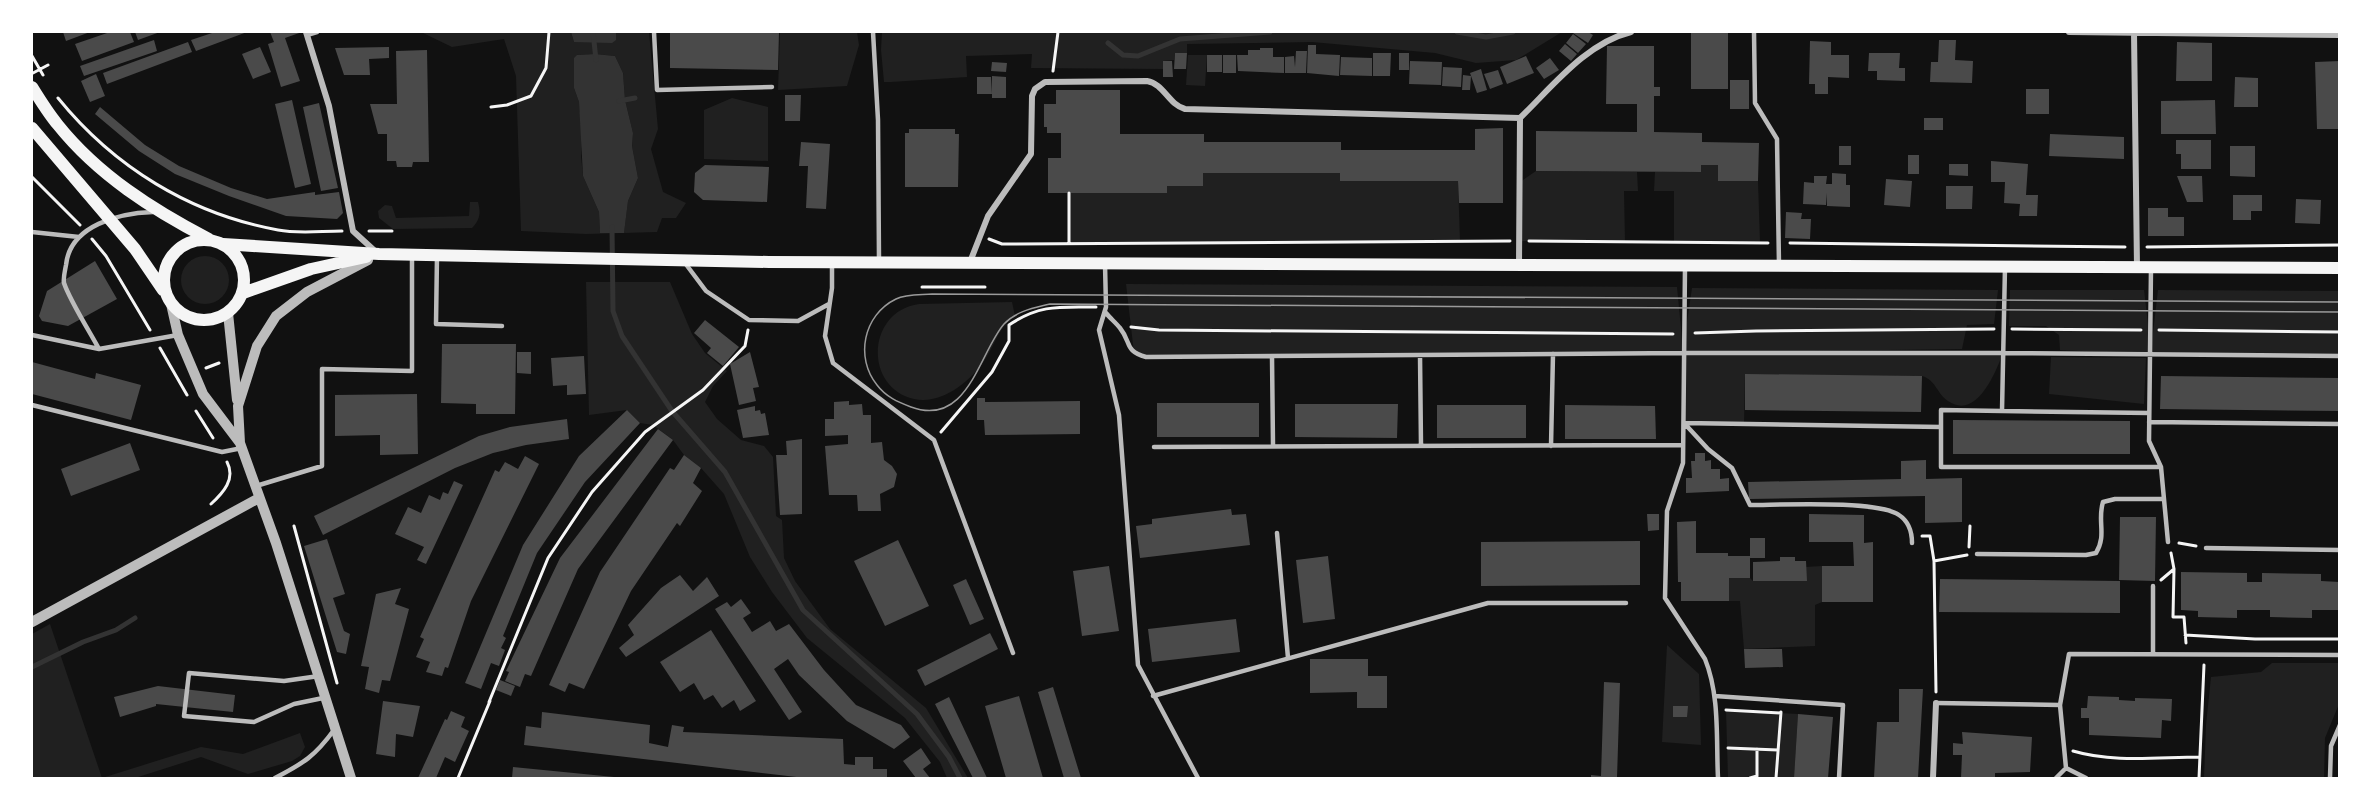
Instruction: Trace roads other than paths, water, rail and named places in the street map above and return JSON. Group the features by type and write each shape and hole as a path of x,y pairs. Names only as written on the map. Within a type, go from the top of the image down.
{"main road":[{"path":"32,87 58,124 91,160 123,187 161,212 210,239 224,244 379,254 684,261 2340,268"},
{"path":"32,128 135,249 169,299 183,315 198,320 213,320 228,314 243,293 245,279 242,265 235,253 224,244"},
{"path":"169,299 164,280 166,266 173,254 189,243 210,239"},
{"path":"243,293 311,269 379,254"}],"street":[{"path":"970,263 979,236 993,208 1030,154 1033,92 1040,84 1052,81 1153,82 1174,104 1185,109 1520,118 1591,51 1614,37 1631,32"},
{"path":"2069,32 2340,35"},
{"path":"2134,32 2137,267"},
{"path":"238,406 257,346 276,316 307,292 379,254 352,231 329,106 307,33"},
{"path":"1519,265 1520,118"},
{"path":"169,299 178,335 203,394 241,446 351,778"},
{"path":"228,314 241,446"},
{"path":"32,622 259,498"},
{"path":"1933,778 1936,703"}],"lane":[{"path":"307,33 317,32"},
{"path":"654,32 657,90 772,87"},
{"path":"873,32 878,120 879,263"},
{"path":"1754,32 1755,103 1777,140 1779,265"},
{"path":"99,349 63,282 67,256 79,237 108,219 126,214 161,212"},
{"path":"32,232 79,237"},
{"path":"256,486 322,466 322,369 411,371 412,255"},
{"path":"437,256 436,324 502,326"},
{"path":"684,261 706,291 749,320 798,321 829,304"},
{"path":"832,262 832,288 825,336 833,363 934,440 1013,654"},
{"path":"1105,264 1106,313 1099,330 1119,415 1138,665 1198,778"},
{"path":"1685,265 1682,472 1667,512 1665,598 1705,659 1715,696 1718,778"},
{"path":"2002,411 2004,267"},
{"path":"2151,268 2149,441 2161,467 2168,542"},
{"path":"1106,313 1122,330 1128,346 1134,353 1146,357 1683,353 2340,356"},
{"path":"32,335 99,349 178,335"},
{"path":"1551,446 1553,354"},
{"path":"1420,355 1421,446"},
{"path":"1272,357 1273,445"},
{"path":"32,405 222,452 241,446"},
{"path":"2149,413 1941,410 1941,467 2161,467"},
{"path":"2149,422 2340,424"},
{"path":"1684,423 1941,427"},
{"path":"1684,423 1708,449 1732,468 1750,504 1875,506 1899,515 1908,524 1912,536 1911,543"},
{"path":"1154,447 1683,445"},
{"path":"1977,554 2086,555 2096,553 2103,542 2100,512 2103,502 2115,499 2163,499"},
{"path":"1277,533 1288,658"},
{"path":"2206,548 2340,550"},
{"path":"2153,586 2153,654"},
{"path":"1153,696 1488,603 1626,603"},
{"path":"2066,768 2060,705 2069,654 2340,655"},
{"path":"318,676 284,681 189,673 184,717 255,722 294,704 325,697"},
{"path":"1715,696 1842,705 1839,778"},
{"path":"1936,703 2060,705"},
{"path":"2330,778 2331,746 2340,725"},
{"path":"275,778 301,765 319,751 335,727"},
{"path":"2056,778 2066,768"},
{"path":"2066,768 2086,778"}],"waterway":[{"path":"593,32 596,60"},
{"path":"1108,43 1123,55 1138,56 1180,39 1270,32"},
{"path":"1457,32 1486,37 1513,32"},
{"path":"619,101 635,98"},
{"path":"612,227 613,311 622,336 672,411 725,472 803,610 917,714 949,757 960,778"},
{"path":"32,667 83,642 116,630 135,618"}],"tram line":[{"path":"2340,302 932,294 904,296 885,306 870,326 865,350 870,374 884,393 911,407 930,411 946,407 959,398 970,384 1004,324 1014,316 1050,304 2340,312"}]}
